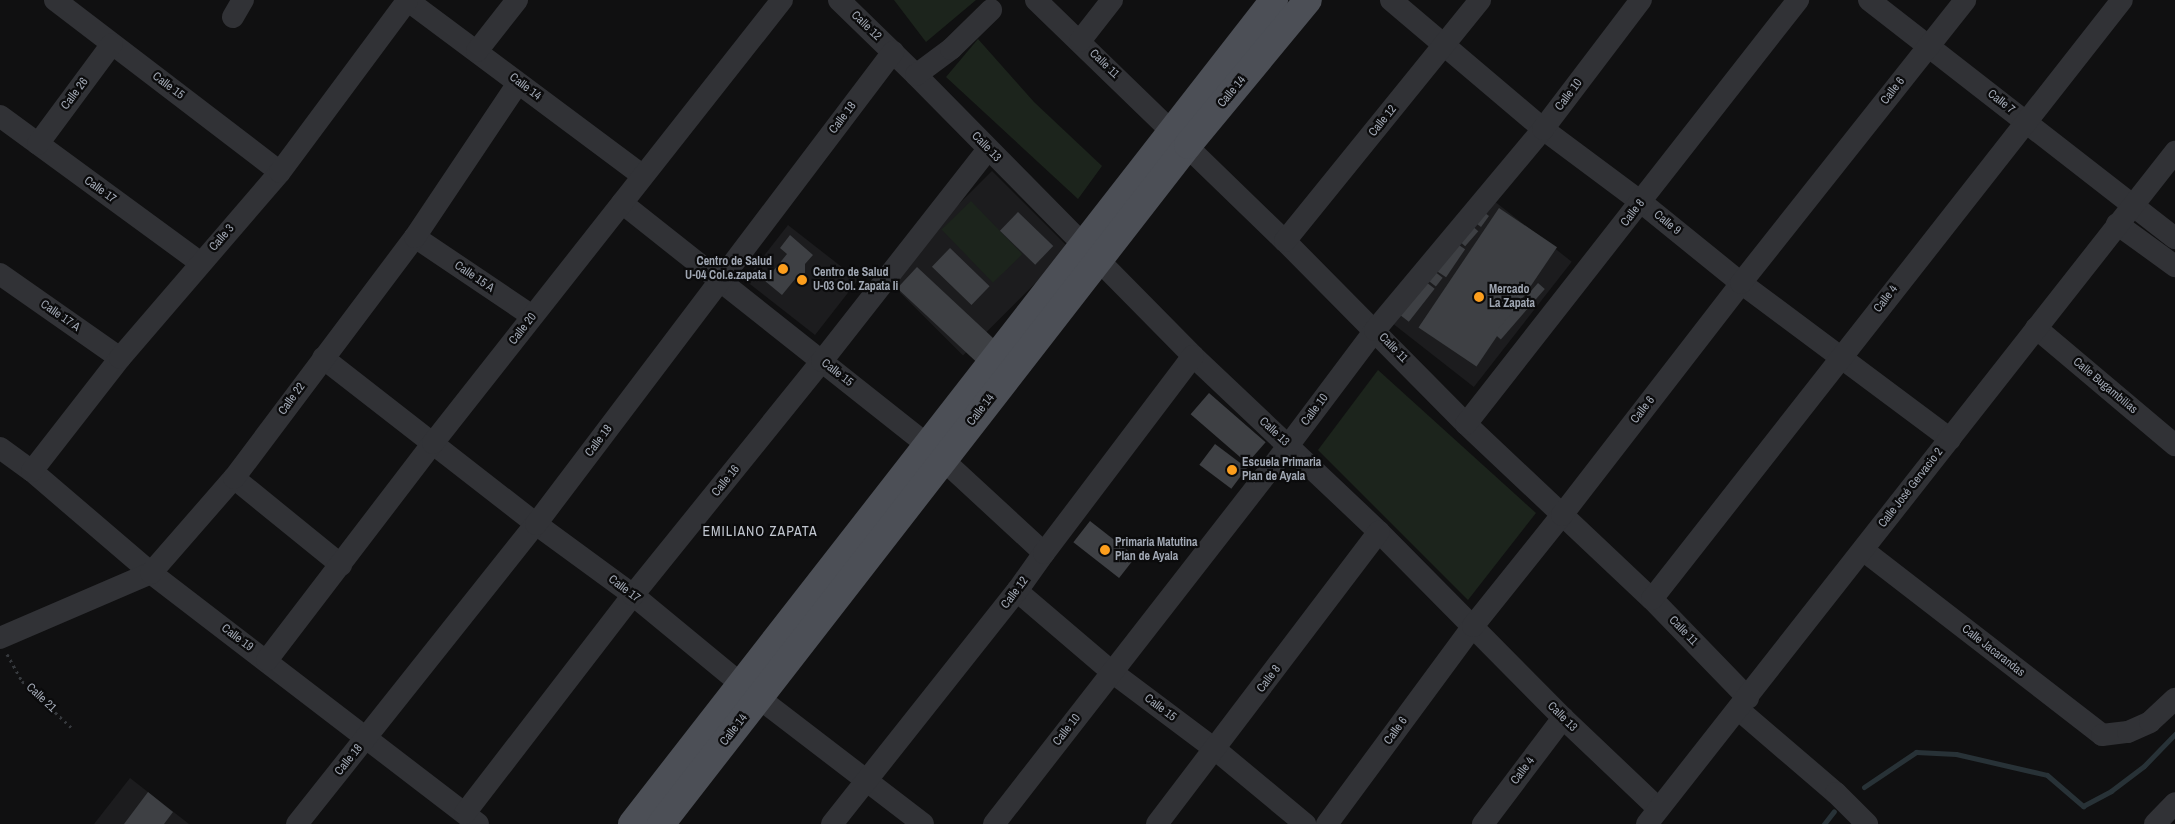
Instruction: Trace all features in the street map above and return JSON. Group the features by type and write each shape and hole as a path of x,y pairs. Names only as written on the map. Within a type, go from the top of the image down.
{"main road":[{"name":"Calle 14","path":"632,824 750,691 1180,138 1274,0"},
{"name":"Calle 14","path":"1180,138 1308,0"},
{"name":"Calle 14","path":"661,824 750,691"}],"street":[{"name":"Calle 15","path":"55,0 280,172"},
{"name":"Calle 14","path":"407,0 642,175"},
{"name":"Calle 3","path":"32,471 120,358 280,172 407,0"},
{"path":"476,51 517,0"},
{"name":"Calle 20","path":"267,660 642,175 782,0"},
{"name":"Calle 12","path":"839,0 893,52"},
{"name":"Calle 11","path":"1036,0 1285,241 1466,424 1652,599 1743,704 1867,824"},
{"path":"1080,41 1112,0"},
{"name":"Calle 9","path":"1390,0 1542,129 1641,202 1741,283 1840,358 1950,438"},
{"name":"Calle 12","path":"1285,241 1480,0"},
{"name":"Calle 10","path":"994,824 1288,446 1374,330 1542,129 1641,0"},
{"name":"Calle 8","path":"1466,424 1798,0"},
{"name":"Calle 7","path":"1869,0 2133,203 2175,238"},
{"name":"Calle 6","path":"1327,824 1473,626 1562,515 1741,283 1964,0"},
{"name":"Calle 4","path":"1652,599 2122,0"},
{"path":"916,75 951,49 991,10"},
{"name":"Calle 26","path":"38,144 112,44"},
{"name":"Calle 13","path":"893,52 1090,254 1193,356 1379,532 1473,626 1653,816"},
{"name":"Calle 18","path":"297,824 536,524 893,52"},
{"name":"Calle 22","path":"0,638 151,573 234,478 322,358 415,237 518,83"},
{"name":"Calle 17","path":"0,116 201,263"},
{"name":"Calle 16","path":"471,818 633,595 822,362 988,149"},
{"name":"Calle José Gervacio 2","path":"1653,816 1743,704 2133,203 2175,152"},
{"name":"Calle 15","path":"622,203 935,452 1044,553"},
{"path":"2117,224 2175,266"},
{"name":"Calle 15 A","path":"415,237 532,316"},
{"name":"Calle 17 A","path":"0,274 120,358"},
{"name":"Calle Bugambilias","path":"2036,328 2175,445"},
{"name":"Calle 12","path":"832,824 1017,591 1193,356"},
{"name":"Calle 17","path":"322,358 536,524 633,595 750,691 923,824"},
{"name":"Calle 19","path":"0,448 32,471 151,573 471,818"},
{"path":"234,478 341,565"},
{"name":"Calle 8","path":"1157,824 1216,750 1379,532"},
{"name":"Calle Jacarandas","path":"1863,550 2102,735 2128,732 2150,722 2175,699"},
{"name":"Calle 15","path":"1017,591 1112,672 1216,750 1305,824"},
{"name":"Calle 4","path":"1483,824 1562,718"},
{"path":"2155,824 2175,803"}],"path":[{"name":"Calle 21","path":"0,638 22,681 74,729"}],"shaded area":[{"path":"894,0 976,0 926,42"},
{"path":"978,39 1034,102 1102,166 1078,199 946,77"},
{"path":"992,171 1070,249 963,356 885,278"},
{"name":"Mercado La Zapata","path":"1489,197 1572,262 1474,387 1391,322"},
{"path":"971,201 1022,254 993,283 942,229"},
{"name":"Centro de Salud U-03 Col. Zapata Ii","path":"788,225 858,280 815,335 745,280"},
{"path":"1378,370 1536,513 1468,600 1318,450"},
{"path":"130,778 189,824 94,824"}],"building":[{"name":"Mercado La Zapata","path":"1499,208 1557,247 1477,367 1418,327"},
{"path":"1018,212 1053,246 1035,265 1000,231"},
{"path":"1485,213 1489,216 1481,227 1473,221"},
{"path":"1470,224 1478,231 1465,246 1457,239"},
{"path":"790,235 813,255 805,264 805,273 800,273 782,295 765,281 787,254 780,248"},
{"path":"1456,243 1465,249 1446,277 1437,271"},
{"path":"950,248 990,286 972,305 932,267"},
{"path":"917,267 996,341 976,362 897,288"},
{"path":"1434,271 1443,278 1436,286 1427,280"},
{"path":"1426,282 1435,289 1409,322 1400,315"},
{"path":"1538,283 1545,289 1501,339 1494,334"},
{"path":"1209,393 1266,442 1247,463 1191,414"},
{"path":"1215,444 1247,468 1231,489 1199,465"},
{"name":"Primaria Matutina Plan de Ayala","path":"1090,521 1136,557 1119,578 1073,542"},
{"path":"148,792 173,812 164,824 124,824"}],"waterway":[{"path":"1864,787 1916,752 1956,754 2047,775 2083,806 2111,791 2144,766 2175,734"},
{"path":"1824,824 1834,811"}],"place":[{"name":"Centro de Salud U-04 Col.e.zapata I","path":"783,269"},
{"name":"Centro de Salud U-03 Col. Zapata Ii","path":"802,280"},
{"name":"Mercado La Zapata","path":"1479,297"},
{"name":"Escuela Primaria Plan de Ayala","path":"1232,470"},
{"name":"Primaria Matutina Plan de Ayala","path":"1105,550"}],"district":[{"name":"EMILIANO ZAPATA","path":"760,531"}]}
